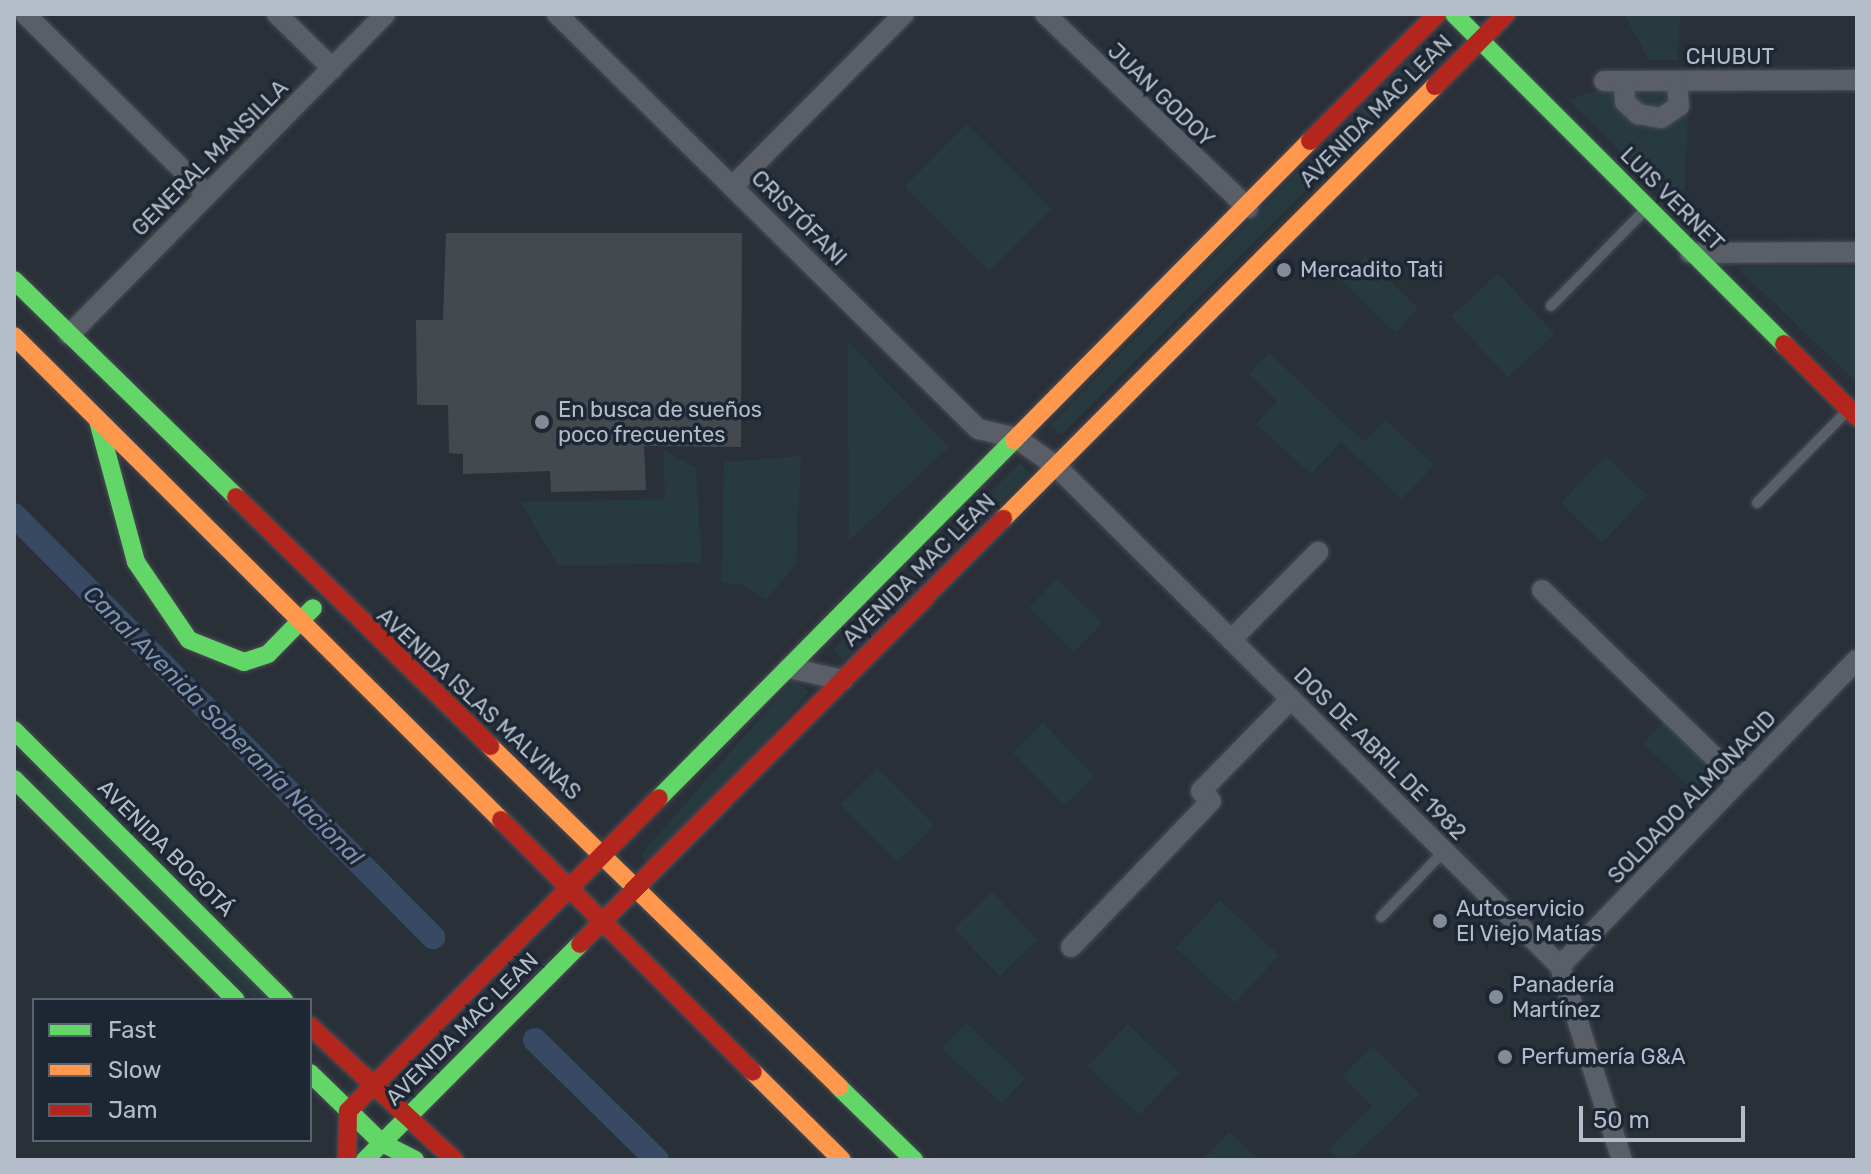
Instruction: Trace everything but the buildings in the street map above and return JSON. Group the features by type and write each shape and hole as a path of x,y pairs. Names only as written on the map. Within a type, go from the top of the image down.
{"main road":[{"name":"AVENIDA MAC LEAN","path":"348,1111 570,893 603,855 1248,208 1437,14"},
{"name":"LUIS VERNET","path":"1454,14 1853,413"},
{"name":"AVENIDA MAC LEAN","path":"365,1160 1506,14"},
{"name":"AVENIDA ISLAS MALVINAS","path":"14,280 325,591 603,855 914,1160"},
{"path":"14,336 570,893 842,1160"},
{"path":"98,420 136,562 189,640 244,662 268,654 303,624 325,591"},
{"name":"AVENIDA BOGOTÁ","path":"14,730 282,998"},
{"path":"14,761 28,745"},
{"path":"14,779 234,998"},
{"path":"312,1028 404,1120 417,1123 454,1160"},
{"path":"312,1075 382,1143 403,1148 415,1160"},
{"path":"347,1160 348,1111"}],"street":[{"path":"25,14 207,194"},
{"path":"277,14 333,69"},
{"name":"GENERAL MANSILLA","path":"69,335 385,14"},
{"name":"CRISTÓFANI","path":"557,14 734,185 978,429 1016,438"},
{"path":"734,185 904,14"},
{"name":"JUAN GODOY","path":"1045,14 1248,208"},
{"name":"CHUBUT","path":"1677,81 1679,106 1661,118 1638,114 1625,102 1614,81 1857,80"},
{"path":"1690,253 1857,252"},
{"name":"DOS DE ABRIL DE 1982","path":"1016,438 1056,466 1560,966 1622,1160"},
{"path":"1231,640 1318,552"},
{"path":"1542,590 1739,781"},
{"name":"SOLDADO ALMONACID","path":"1560,966 1857,660"},
{"path":"789,668 843,680"},
{"path":"1071,947 1211,801 1201,791 1291,699"}],"lane":[{"path":"1551,306 1646,209"},
{"path":"1757,503 1853,413"},
{"path":"1381,917 1444,851"}],"green space":[{"path":"1624,14 1680,14 1678,60 1649,60"},
{"path":"1426,41 1442,55 1061,435 1050,425"},
{"path":"1612,86 1689,90 1684,213 1568,100"},
{"path":"967,124 1052,209 989,272 904,187"},
{"path":"1365,257 1418,308 1395,332 1342,281"},
{"path":"1737,267 1857,267 1857,383"},
{"path":"1498,273 1555,334 1508,377 1451,317"},
{"path":"848,342 949,447 849,541"},
{"path":"1269,353 1364,442 1386,420 1434,465 1402,499 1341,442 1311,474 1256,424 1277,401 1249,374"},
{"path":"663,450 696,468 702,563 558,566 521,502 665,499"},
{"path":"801,456 796,564 766,600 741,584 721,583 724,462"},
{"path":"1606,456 1647,496 1602,542 1561,503"},
{"path":"1020,463 1030,473 843,660 833,650"},
{"path":"1057,579 1102,623 1075,652 1029,608"},
{"path":"794,679 809,692 656,869 640,856"},
{"path":"1667,718 1717,764 1693,790 1643,744"},
{"path":"1043,723 1094,776 1064,805 1013,752"},
{"path":"877,768 934,825 898,862 840,805"},
{"path":"49,773 274,998 253,998 38,784"},
{"path":"992,892 1038,939 1000,976 954,929"},
{"path":"1220,900 1279,955 1235,1003 1176,948"},
{"path":"966,1023 1025,1078 1001,1104 942,1049"},
{"path":"1128,1024 1179,1073 1139,1115 1088,1066"},
{"path":"1373,1046 1419,1094 1350,1160 1339,1160 1329,1149 1372,1107 1342,1076"},
{"path":"1229,1132 1259,1160 1202,1160"}],"waterway":[{"name":"Canal Avenida Soberanía Nacional","path":"14,515 433,937"},
{"name":"Canal Avenida Soberanía Nacional","path":"535,1040 657,1160"}],"traffic: fast":[{"path":"1454,14 1784,344"},
{"path":"14,280 236,497"},
{"path":"98,421 136,562 189,640 244,662 268,654 313,608"},
{"path":"659,798 1014,440"},
{"path":"14,730 282,998"},
{"path":"14,779 234,998"},
{"path":"365,1160 580,944"},
{"path":"312,1075 382,1143 415,1160"},
{"path":"839,1087 914,1160"}],"traffic: slow":[{"path":"1003,519 1435,86"},
{"path":"1014,440 1310,141"},
{"path":"14,336 501,820"},
{"path":"490,746 839,1087"},
{"path":"753,1072 842,1160"}],"traffic: jam":[{"path":"1310,141 1437,14"},
{"path":"1435,86 1506,14"},
{"path":"1784,344 1857,417"},
{"path":"236,497 490,746"},
{"path":"580,944 1003,519"},
{"path":"347,1160 348,1111 659,798"},
{"path":"501,820 753,1072"},
{"path":"312,1028 454,1160"}],"place":[{"name":"Mercadito Tati","path":"1284,270"},
{"name":"En busca de sueños poco frecuentes","path":"542,422"},
{"name":"Autoservicio El Viejo Matías","path":"1440,921"},
{"name":"Panadería Martínez","path":"1496,997"},
{"name":"Perfumería G&A","path":"1505,1057"}]}
